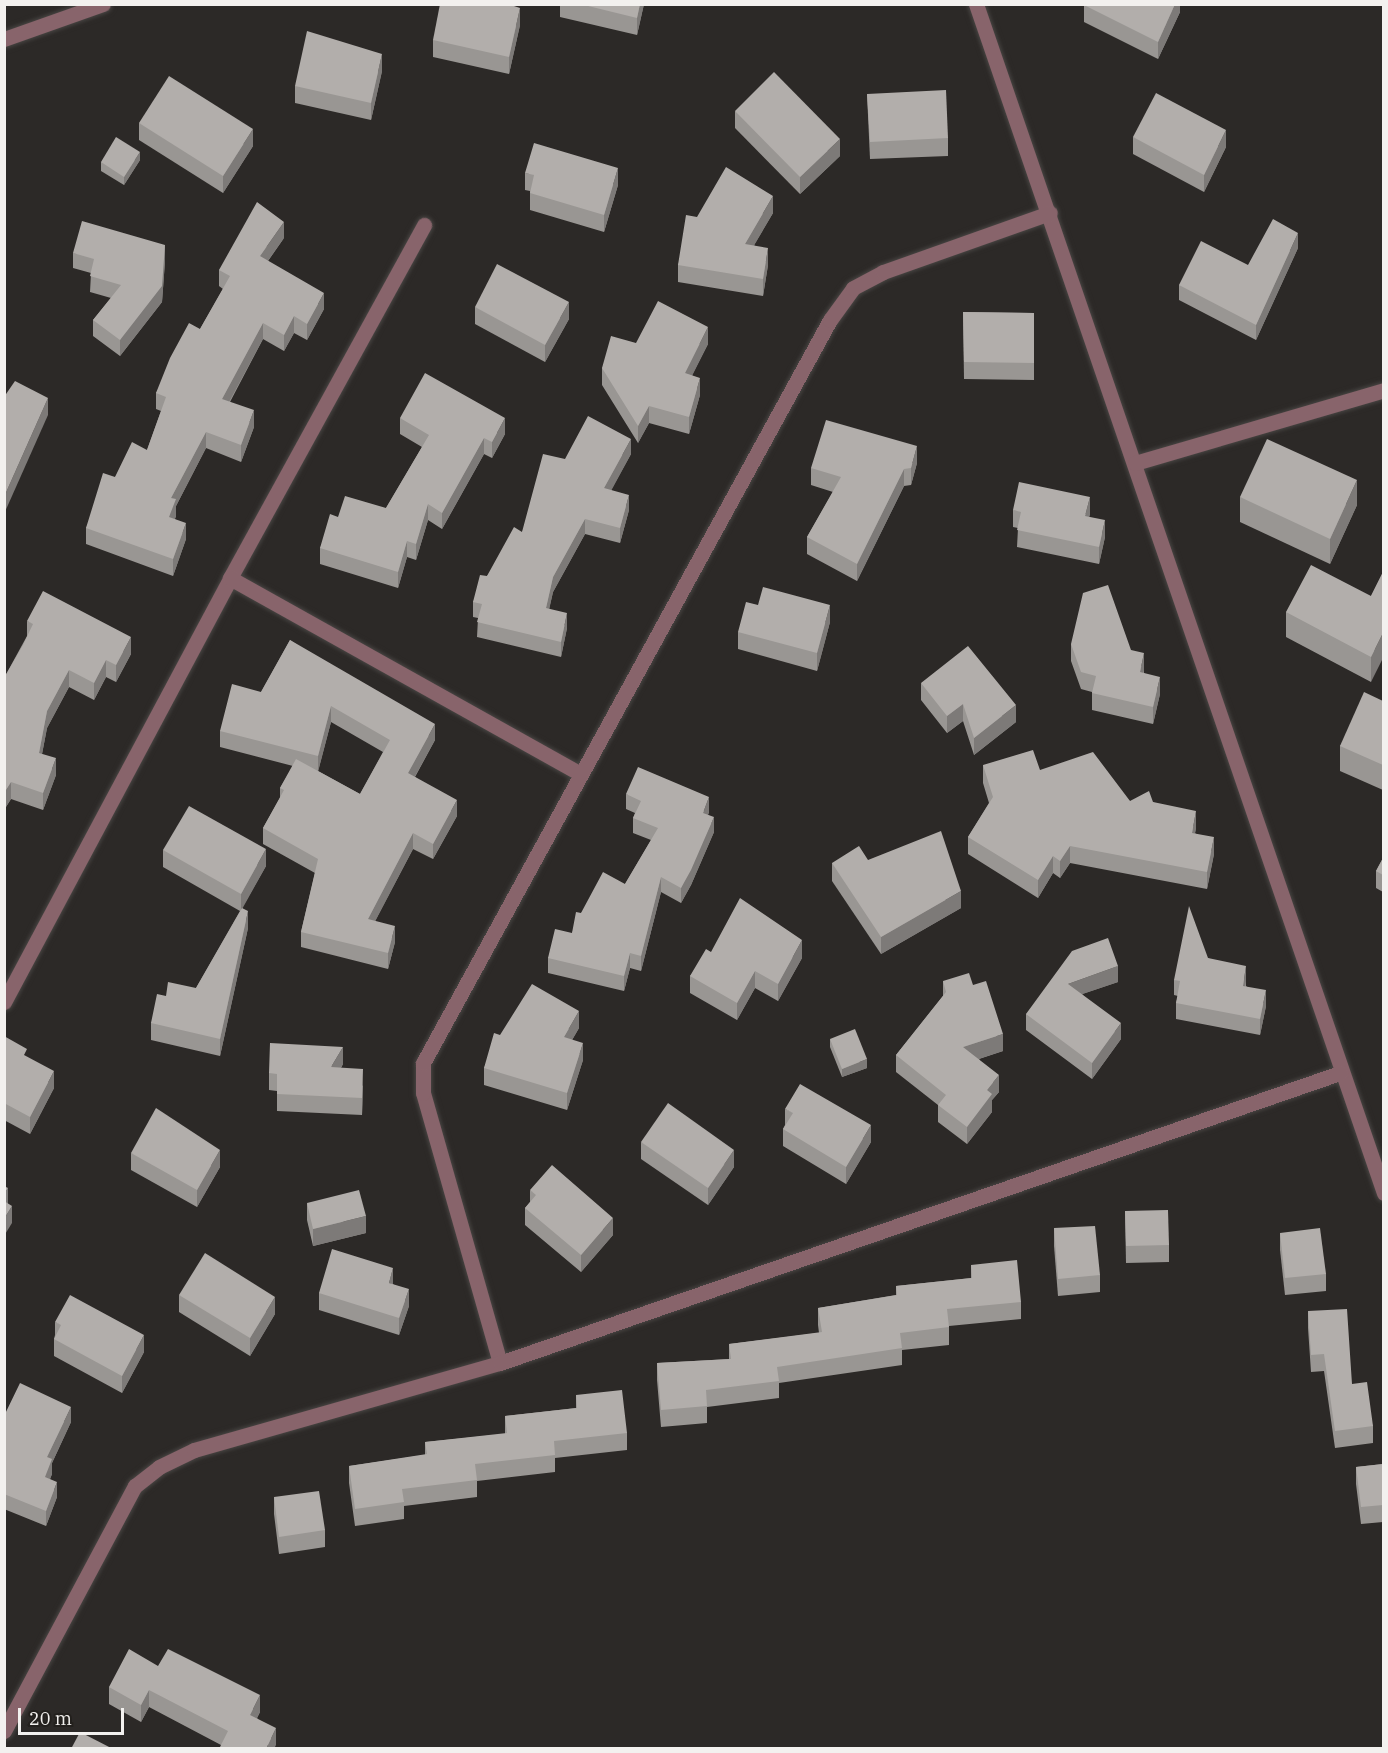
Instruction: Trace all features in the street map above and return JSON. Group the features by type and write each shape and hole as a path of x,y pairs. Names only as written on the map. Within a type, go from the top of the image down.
{"street":[{"path":"4,39 103,4"},
{"path":"976,4 1050,213 1340,1073 1383,1193"},
{"path":"500,1363 423,1093 423,1063 830,320 853,288 1050,213"},
{"path":"4,1002 230,578 424,225"},
{"path":"1135,463 1383,390"},
{"path":"230,578 581,774"},
{"path":"4,1731 135,1486 159,1467 194,1450 500,1363 1340,1073"}],"building":[{"path":"440,4 508,4 520,8 509,57 433,40"},
{"path":"580,4 640,4 637,18"},
{"path":"1084,4 1175,4 1158,42 1084,5"},
{"path":"307,31 382,54 371,103 295,86"},
{"path":"774,72 840,139 800,177 735,111"},
{"path":"169,76 253,129 223,176 139,123"},
{"path":"946,90 948,138 870,142 867,94"},
{"path":"1156,93 1226,130 1204,175 1133,137"},
{"path":"116,137 140,152 124,177 101,162"},
{"path":"534,143 618,168 604,215 530,193 534,175 525,173"},
{"path":"726,167 773,196 745,244 768,248 763,279 678,265 686,215 697,217"},
{"path":"257,202 284,222 260,256 324,293 307,324 294,316 284,335 263,323 222,399 254,410 241,445 206,432 171,498 176,499 169,517 186,523 173,559 86,528 103,473 115,477 132,442 147,450 166,397 156,393 170,358 189,323 200,329 230,276 219,270"},
{"path":"1273,219 1298,233 1256,325 1179,285 1201,241 1248,265"},
{"path":"82,221 165,245 162,286 120,340 93,320 121,285 90,276 94,259 73,253"},
{"path":"497,264 569,302 545,345 475,307"},
{"path":"658,301 708,327 685,373 700,378 689,417 649,406 638,426 602,368 611,336 636,343"},
{"path":"963,312 1034,313 1034,363 964,362"},
{"path":"425,373 505,418 492,442 484,438 442,513 428,504 416,544 407,541 398,572 320,548 330,514 338,517 345,496 386,508 429,435 400,418"},
{"path":"15,381 48,398 4,497 4,397"},
{"path":"588,416 631,439 604,488 629,495 620,528 585,519 553,577 546,608 567,613 561,642 477,622 482,604 473,602 480,575 487,576 514,527 522,532 543,454 565,459"},
{"path":"826,420 917,446 911,468 904,469 857,564 807,537 841,477 811,468"},
{"path":"1267,439 1357,480 1330,539 1240,497"},
{"path":"1019,482 1090,497 1085,516 1105,520 1099,547 1017,530 1021,512 1013,510"},
{"path":"1311,565 1371,596 1383,572 1383,633 1371,657 1286,612"},
{"path":"1108,585 1131,650 1144,653 1140,672 1160,677 1153,707 1092,693 1096,676 1081,672 1071,644 1083,593"},
{"path":"763,587 830,605 817,653 738,632 746,602 758,605"},
{"path":"43,591 131,637 116,665 106,660 94,683 69,670 47,711 39,753 56,758 43,793 11,782 4,793 4,678 33,624 27,621"},
{"path":"290,640 435,724 408,773 457,800 433,844 413,833 368,919 395,926 388,953 301,932 318,859 263,828 284,790 280,788 296,759 360,794 390,740 331,706 318,756 220,731 232,684 261,692"},
{"path":"968,646 1016,705 974,738 963,704 947,716 921,683"},
{"path":"1364,692 1383,701 1383,765 1340,746"},
{"path":"1033,750 1040,770 1093,752 1130,801 1149,791 1153,802 1196,811 1192,833 1214,837 1207,872 1070,846 1060,861 1053,856 1038,880 968,837 993,797 983,765"},
{"path":"638,767 709,797 703,813 714,817 691,870 681,888 661,877 641,956 630,953 624,976 548,958 555,929 572,933 576,912 581,913 603,872 625,884 658,828 633,818 641,801 626,794"},
{"path":"189,806 266,849 241,894 163,850"},
{"path":"941,831 961,891 881,937 832,863 859,846 868,860"},
{"path":"1383,858 1383,875 1376,871"},
{"path":"740,898 802,940 778,984 755,971 737,1003 690,976 706,949 711,952"},
{"path":"1189,906 1208,958 1246,966 1243,986 1266,990 1260,1019 1176,1003 1180,981 1174,980"},
{"path":"242,908 248,911 220,1039 151,1023 157,994 166,996 168,982 196,988"},
{"path":"1108,938 1118,966 1068,984 1121,1023 1092,1063 1026,1014 1072,951"},
{"path":"969,973 973,985 986,981 1003,1034 963,1047 999,1075 987,1090 992,1094 967,1127 938,1105 946,1095 896,1055 946,992 943,981"},
{"path":"532,984 579,1011 564,1037 583,1043 567,1093 484,1068 494,1033 500,1035"},
{"path":"855,1029 867,1059 842,1069 830,1039"},
{"path":"4,1036 27,1049 24,1055 54,1071 30,1117 4,1103"},
{"path":"270,1043 343,1047 331,1067 363,1069 362,1098 277,1094 277,1074 269,1073"},
{"path":"800,1084 871,1125 846,1167 783,1129 793,1113 785,1109"},
{"path":"668,1103 734,1150 708,1188 641,1142"},
{"path":"156,1108 220,1150 197,1190 131,1153"},
{"path":"552,1165 613,1218 581,1255 525,1208 536,1195 530,1190"},
{"path":"359,1190 366,1216 313,1229 307,1203"},
{"path":"4,1201 12,1206 4,1219"},
{"path":"1168,1210 1169,1245 1126,1246 1125,1211"},
{"path":"1095,1226 1100,1275 1058,1279 1054,1228"},
{"path":"1320,1228 1326,1274 1285,1278 1280,1233"},
{"path":"332,1249 393,1268 389,1283 409,1289 399,1318 319,1293"},
{"path":"205,1253 275,1297 250,1338 179,1295"},
{"path":"1017,1260 1021,1302 947,1309 949,1327 900,1333 902,1348 777,1367 779,1381 706,1390 707,1406 661,1410 657,1363 731,1359 729,1344 822,1332 818,1308 897,1295 896,1286 972,1278 971,1265"},
{"path":"70,1295 144,1335 122,1376 54,1339 61,1325 55,1322"},
{"path":"1347,1309 1352,1384 1367,1382 1373,1426 1335,1431 1324,1354 1311,1355 1308,1311"},
{"path":"20,1383 71,1407 47,1457 52,1459 45,1477 57,1482 46,1511 4,1494 4,1416"},
{"path":"622,1390 627,1433 554,1441 555,1455 475,1464 477,1480 402,1489 404,1502 355,1509 349,1466 427,1454 425,1442 507,1433 505,1416 577,1408 576,1395"},
{"path":"1383,1464 1383,1505 1361,1507 1356,1467"},
{"path":"319,1491 325,1530 279,1537 274,1497"},
{"path":"129,1649 158,1666 168,1649 260,1695 250,1715 276,1728 266,1749 219,1749 228,1731 149,1690 141,1705 109,1687"},
{"path":"80,1732 113,1749 71,1749"}]}
